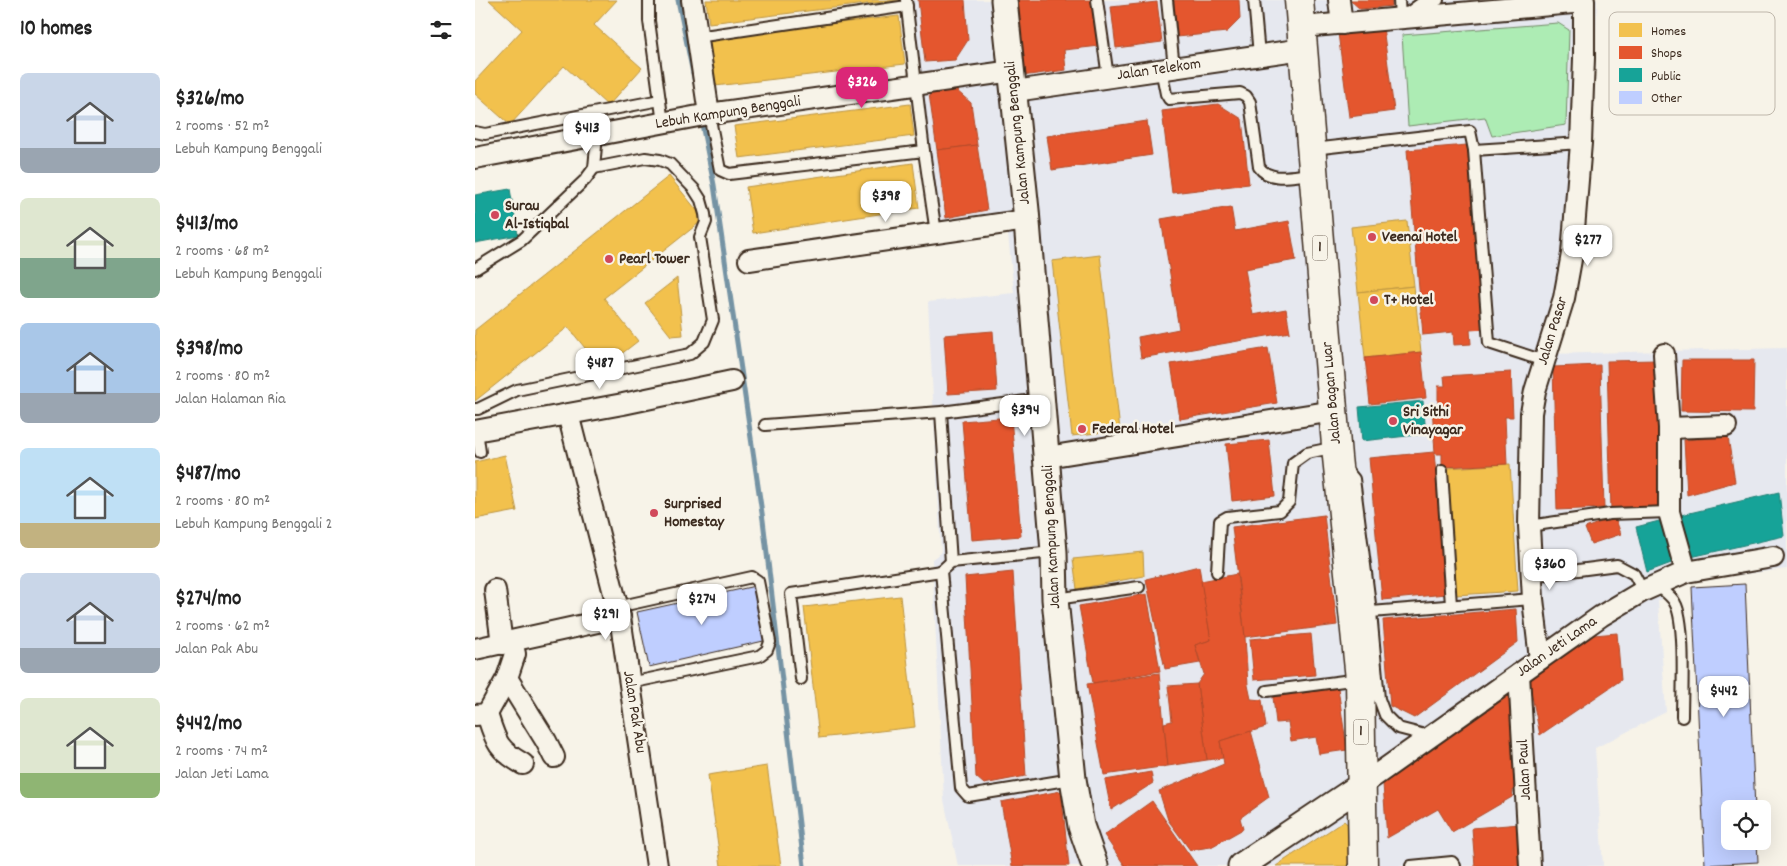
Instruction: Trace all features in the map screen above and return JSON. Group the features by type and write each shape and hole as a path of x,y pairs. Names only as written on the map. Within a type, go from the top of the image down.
{"main road":[{"name":"Jalan Bagan Luar","path":"1299,0 1337,452 1360,679 1362,785"},
{"name":"1","path":"1362,785 1363,866"}],"street":[{"path":"692,0 703,115"},
{"name":"Jalan Kampung Benggali","path":"1004,0 1027,220 1047,457 1054,552 1055,599 1073,779 1081,826 1096,864"},
{"path":"1339,0 1342,24"},
{"name":"Jalan Telekom","path":"1013,81 1109,77 1259,55 1342,24 1400,9 1584,1"},
{"name":"Jalan Pasar","path":"1540,659 1533,599 1529,526 1531,413 1535,391 1564,298 1573,254 1581,143 1584,1"},
{"name":"Lebuh Kampung Benggali","path":"475,158 703,115 915,84 1013,81"},
{"path":"749,260 1027,220"},
{"path":"1664,354 1669,428 1669,512 1686,572"},
{"path":"476,430 568,414 732,381"},
{"path":"1047,457 1334,410"},
{"name":"Jalan Pak Abu","path":"568,414 619,612 657,866"},
{"path":"1669,428 1726,426"},
{"name":"Jalan Jeti Lama","path":"1362,785 1601,616 1649,588 1686,572 1773,557"},
{"path":"495,590 507,643 515,654 507,678 481,715 496,742 507,755 523,764"},
{"path":"475,649 507,643 619,612"},
{"name":"Jalan Paul","path":"1519,674 1530,866"},
{"path":"507,678 554,757"},
{"path":"1241,866 1362,785"}],"lane":[{"path":"649,0 649,21 663,123"},
{"path":"1097,0 1109,77"},
{"path":"1167,0 1168,68 1166,94 1169,99 1240,93 1246,96 1250,102 1259,168 1270,177 1313,162 1470,131 1474,150 1489,343 1544,361"},
{"path":"1254,0 1259,55"},
{"path":"1400,9 1438,0"},
{"path":"697,37 906,3 915,84 936,233"},
{"path":"475,132 485,134 660,100"},
{"path":"703,115 720,170 729,174 924,151"},
{"path":"475,269 522,240 585,180 594,168 597,135"},
{"path":"1474,150 1581,143"},
{"path":"475,409 517,390 691,354 704,342 713,320 700,237 706,222 701,200 694,189 670,164 660,160 645,158 594,168"},
{"path":"765,426 941,412 1041,399"},
{"path":"941,412 951,562"},
{"path":"476,430 480,452"},
{"path":"1217,572 1220,521 1227,517 1280,511 1289,502 1293,463 1307,453 1337,452 1354,479 1371,612 1379,699 1385,715 1398,728 1431,736"},
{"path":"1442,471 1451,605"},
{"path":"1529,526 1610,514 1669,512"},
{"path":"801,679 791,594 941,571 951,562 1054,552"},
{"path":"1532,576 1617,565 1635,574 1649,588 1675,602 1680,615 1682,718"},
{"path":"941,571 961,788 968,796 1073,779"},
{"path":"619,612 752,577 759,581 770,642 767,650 759,656 630,683"},
{"path":"1055,599 1139,587"},
{"path":"1371,612 1533,599"},
{"path":"1267,692 1360,679"},
{"path":"1411,866 1452,862 1455,866"}],"shaded area":[{"path":"911,0 1597,0 1594,108 1580,258 1549,354 1787,348 1787,569 1686,581 1658,601 1666,712 1595,748 1603,866 958,866 944,800 932,559 941,553 928,302 1014,293 1008,234 938,245"}],"green space":[{"path":"1558,23 1569,30 1566,125 1492,136 1485,117 1408,126 1402,35"}],"building: Homes":[{"path":"489,0 617,0 594,25 642,68 608,106 564,66 510,125 475,94 475,81 522,30"},
{"path":"706,0 899,0 709,23"},
{"path":"899,16 905,64 715,86 709,38"},
{"path":"910,104 914,136 739,158 734,126"},
{"path":"913,163 919,208 753,233 746,187"},
{"name":"Pearl Tower","path":"669,176 704,219 604,298 638,341 602,369 568,327 475,401 475,330"},
{"path":"1407,221 1414,286 1358,292 1351,227"},
{"path":"1100,255 1120,430 1072,436 1052,261"},
{"path":"677,278 683,335 671,336 645,303"},
{"path":"1414,286 1421,352 1365,358 1358,292"},
{"path":"505,455 517,511 475,519 475,462"},
{"path":"1510,464 1518,591 1456,595 1448,468"},
{"path":"1143,552 1144,576 1077,589 1073,559"},
{"path":"900,596 915,727 819,738 804,607"},
{"path":"767,766 781,866 721,866 708,775"},
{"path":"1344,821 1354,830 1356,866 1276,866"}],"building: Shops":[{"path":"918,0 965,0 968,40 955,60 925,62"},
{"path":"1013,0 1094,0 1100,46 1064,50 1066,70 1022,76"},
{"path":"1174,0 1239,0 1240,19 1227,32 1177,37"},
{"path":"1350,0 1391,0 1392,6 1360,9"},
{"path":"1157,2 1162,42 1116,48 1111,7"},
{"path":"1383,27 1394,111 1349,117 1338,33"},
{"path":"956,90 971,103 977,145 937,150 929,94"},
{"path":"1218,104 1242,119 1249,184 1172,193 1162,111"},
{"path":"1147,121 1152,155 1052,170 1047,136"},
{"path":"977,145 987,210 946,218 937,150"},
{"path":"1467,145 1484,329 1470,330 1471,344 1454,345 1453,332 1423,335 1407,150"},
{"path":"1231,207 1235,231 1289,221 1296,260 1245,269 1253,315 1286,309 1290,332 1141,358 1138,337 1179,329 1161,219"},
{"path":"993,331 997,391 948,394 944,335"},
{"path":"1268,348 1277,403 1180,419 1171,364"},
{"path":"1421,352 1426,398 1370,404 1365,358"},
{"path":"1657,360 1661,511 1611,512 1607,361"},
{"path":"1682,360 1754,360 1753,412 1681,411"},
{"path":"1600,365 1604,508 1557,510 1553,367"},
{"path":"1511,372 1513,417 1505,417 1507,464 1442,467 1442,454 1435,454 1432,405 1438,405 1438,386 1445,386 1444,376"},
{"path":"1011,417 1021,536 972,540 962,421"},
{"path":"1728,437 1735,482 1687,495 1684,440"},
{"path":"1269,440 1275,496 1232,501 1226,444"},
{"path":"1434,452 1446,594 1382,600 1369,458"},
{"path":"1324,515 1337,625 1245,637 1232,527"},
{"path":"1615,517 1621,534 1591,544 1585,528"},
{"path":"1199,566 1211,640 1195,645 1200,663 1165,669 1146,579"},
{"path":"1013,572 1026,776 984,784 976,777 965,577"},
{"path":"1237,574 1245,637 1248,685 1251,699 1262,700 1266,727 1220,741 1223,758 1207,760 1197,684 1204,674 1195,645 1211,640 1201,581"},
{"path":"1147,594 1160,671 1093,683 1079,606"},
{"path":"1516,609 1518,642 1414,718 1390,706 1383,620"},
{"path":"1617,633 1621,680 1540,735 1529,681 1594,635"},
{"path":"1311,634 1315,675 1254,680 1250,639"},
{"path":"1159,673 1168,766 1104,775 1087,684"},
{"path":"1197,684 1207,760 1168,766 1164,723 1172,721 1168,686"},
{"path":"1338,688 1347,750 1319,754 1316,737 1291,741 1288,722 1276,723 1273,697"},
{"path":"1517,690 1513,746 1516,773 1512,797 1452,832 1438,809 1387,838 1383,784"},
{"path":"1251,731 1269,797 1240,818 1243,829 1211,847 1190,850 1168,820 1159,791 1224,764 1220,741"},
{"path":"1151,772 1153,783 1111,810 1105,780"},
{"path":"1061,791 1069,866 1012,866 1001,802"},
{"path":"1152,801 1197,866 1125,866 1104,835"},
{"path":"1520,824 1523,866 1475,866 1472,828"}],"building: Public":[{"name":"Surau Al-Istiqbal","path":"510,189 518,235 475,243 475,195"},
{"name":"Sri Sithi Vinayagar","path":"1423,401 1426,434 1362,441 1359,407"},
{"path":"1779,492 1784,536 1691,557 1681,515"},
{"path":"1663,520 1674,562 1647,572 1636,527"}],"building: Other":[{"path":"1745,584 1755,800 1721,800 1721,850 1757,850 1758,862 1705,865 1692,587"},
{"path":"755,586 768,640 649,667 637,612"}],"waterway":[{"path":"678,0 695,83"},
{"path":"701,119 714,185 763,520 804,866"}],"place":[{"name":"Surau Al-Istiqbal","path":"495,215"},
{"name":"Veenai Hotel","path":"1372,237"},
{"name":"Pearl Tower","path":"609,259"},
{"name":"T+ Hotel","path":"1374,300"},
{"name":"Sri Sithi Vinayagar","path":"1393,421"},
{"name":"Federal Hotel","path":"1082,429"},
{"name":"Surprised Homestay","path":"654,513"}]}
